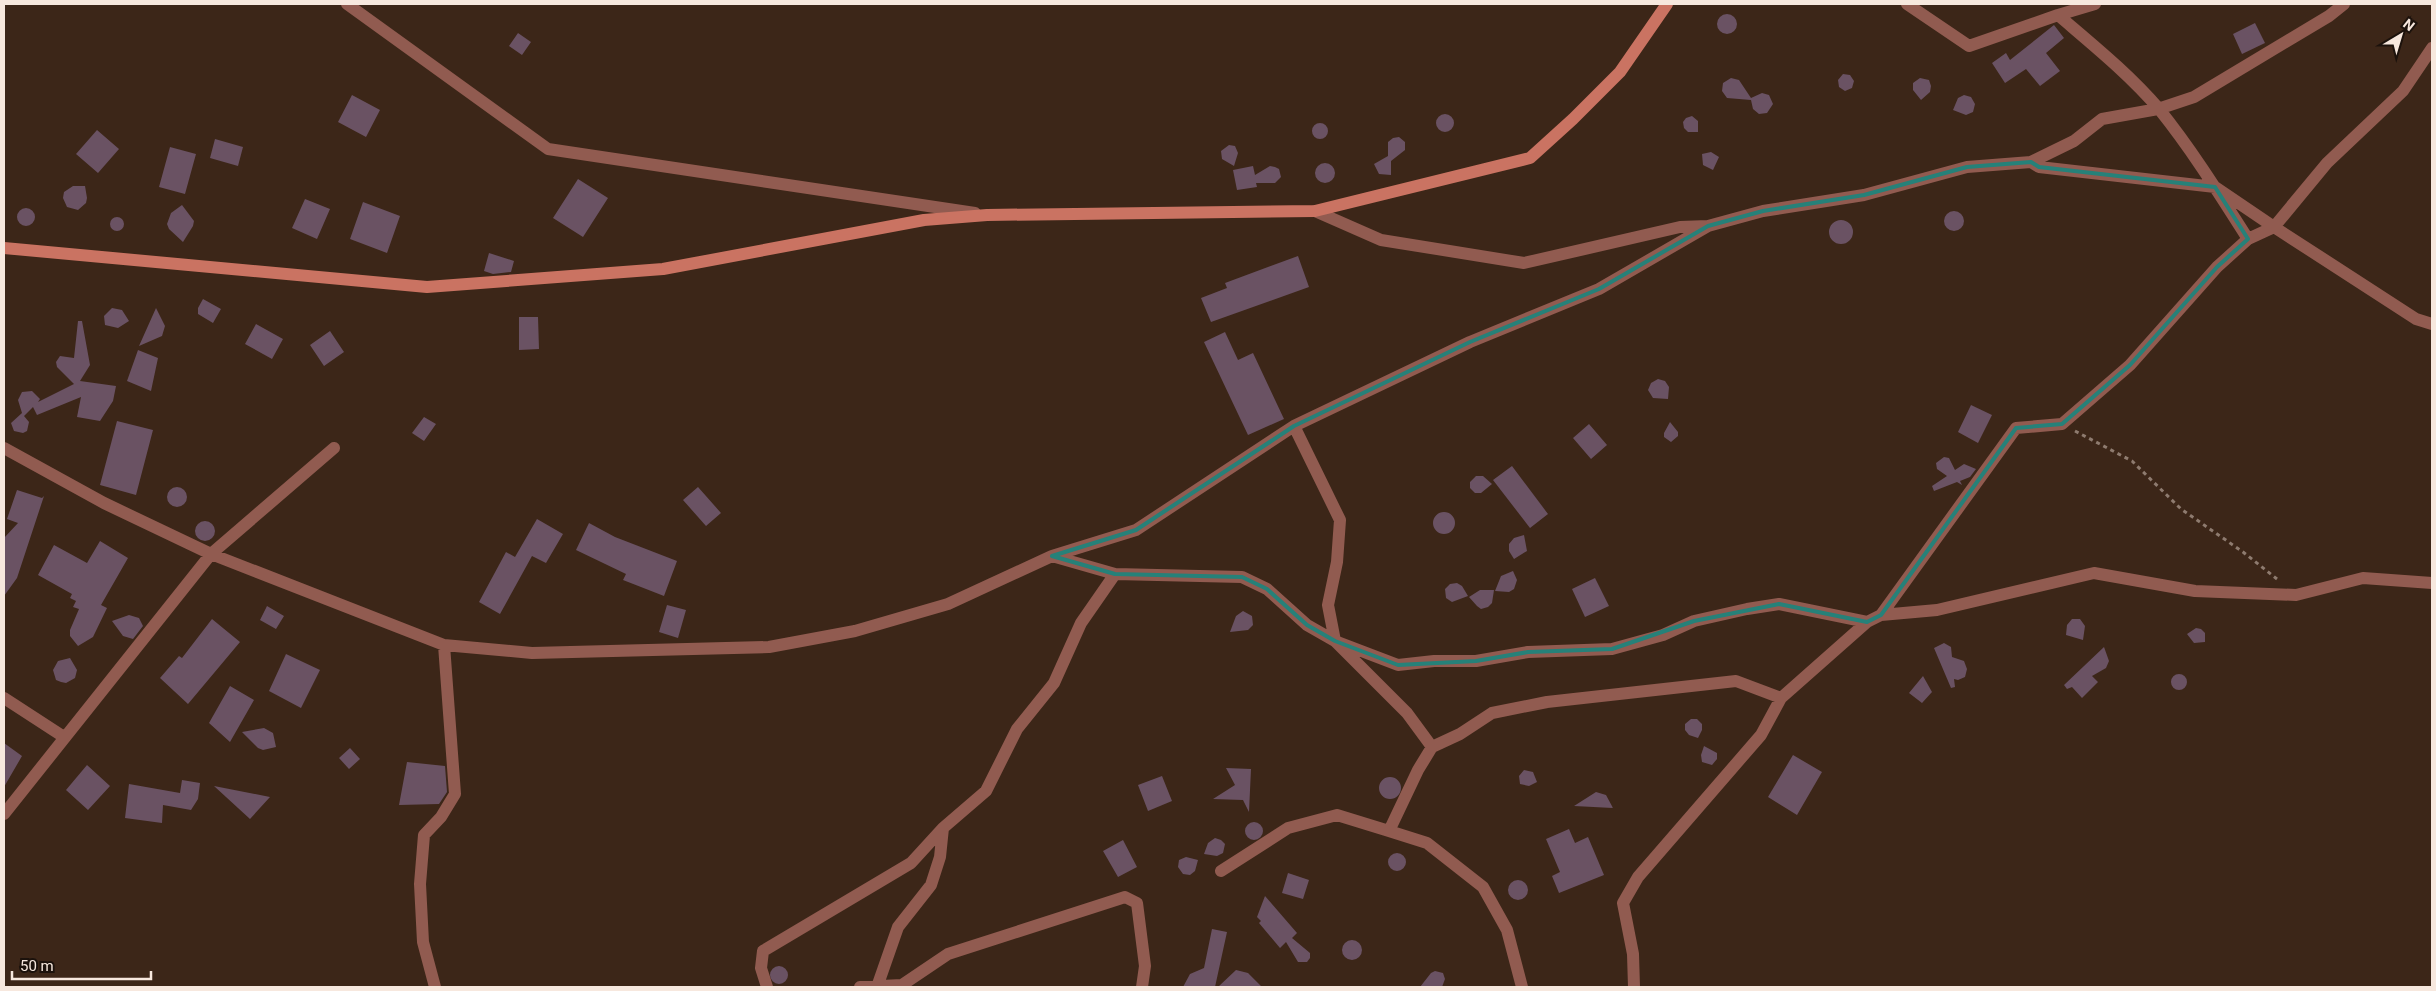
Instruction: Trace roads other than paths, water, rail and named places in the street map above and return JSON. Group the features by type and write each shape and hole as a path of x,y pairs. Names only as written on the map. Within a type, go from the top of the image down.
{"street":[{"path":"347,4 548,149 988,215"},
{"path":"4,248 427,287 663,269 924,220 988,215 1315,211 1530,158 1573,119 1620,72 1667,4"},
{"path":"1908,4 1969,46 2094,4"},
{"path":"1315,211 1381,240 1524,263 1680,227 1708,226 1763,211 1864,194 1967,167 2031,162 2074,141 2102,119 2158,109 2194,97 2329,16 2344,4"},
{"path":"2058,15 2115,63 2158,109 2215,187 2248,239"},
{"path":"1881,615 2016,428 2062,424 2130,365 2217,267 2248,239 2274,227 2328,164 2403,91 2432,48"},
{"path":"2031,162 2039,166 2215,187 2416,319 2432,324"},
{"path":"4,448 104,503 211,554 444,645 532,654 769,647 855,631 948,604 1052,556 1136,530 1294,426 1470,342 1599,289 1708,226"},
{"path":"1294,426 1340,520 1337,562 1328,605 1335,642"},
{"path":"4,814 211,554 334,448"},
{"path":"1052,556 1115,574 1242,576 1267,589 1302,620 1335,642 1407,712 1432,747"},
{"path":"1634,987 1633,954 1622,903 1638,877 1761,735 1781,698 1867,622 1881,615 1937,610 2094,572 2195,591 2296,595 2363,578 2432,583"},
{"path":"766,987 761,968 763,951 911,863 943,828 986,791 1017,729 1054,683 1081,623 1115,574"},
{"path":"1335,642 1398,665 1434,661 1476,661 1528,652 1612,649 1663,635 1694,621 1779,604 1867,622"},
{"path":"435,987 423,942 420,884 424,834 440,817 456,794 444,645"},
{"path":"1390,832 1418,770 1432,747 1460,734 1492,713 1547,702 1736,681 1781,698"},
{"path":"4,698 64,737"},
{"path":"1221,871 1288,828 1337,815 1427,843 1483,887 1507,930 1522,987"},
{"path":"877,986 898,927 930,885 940,858 943,828"},
{"path":"860,987 902,985 948,954 1124,897 1137,903 1145,966 1142,987"}]}
